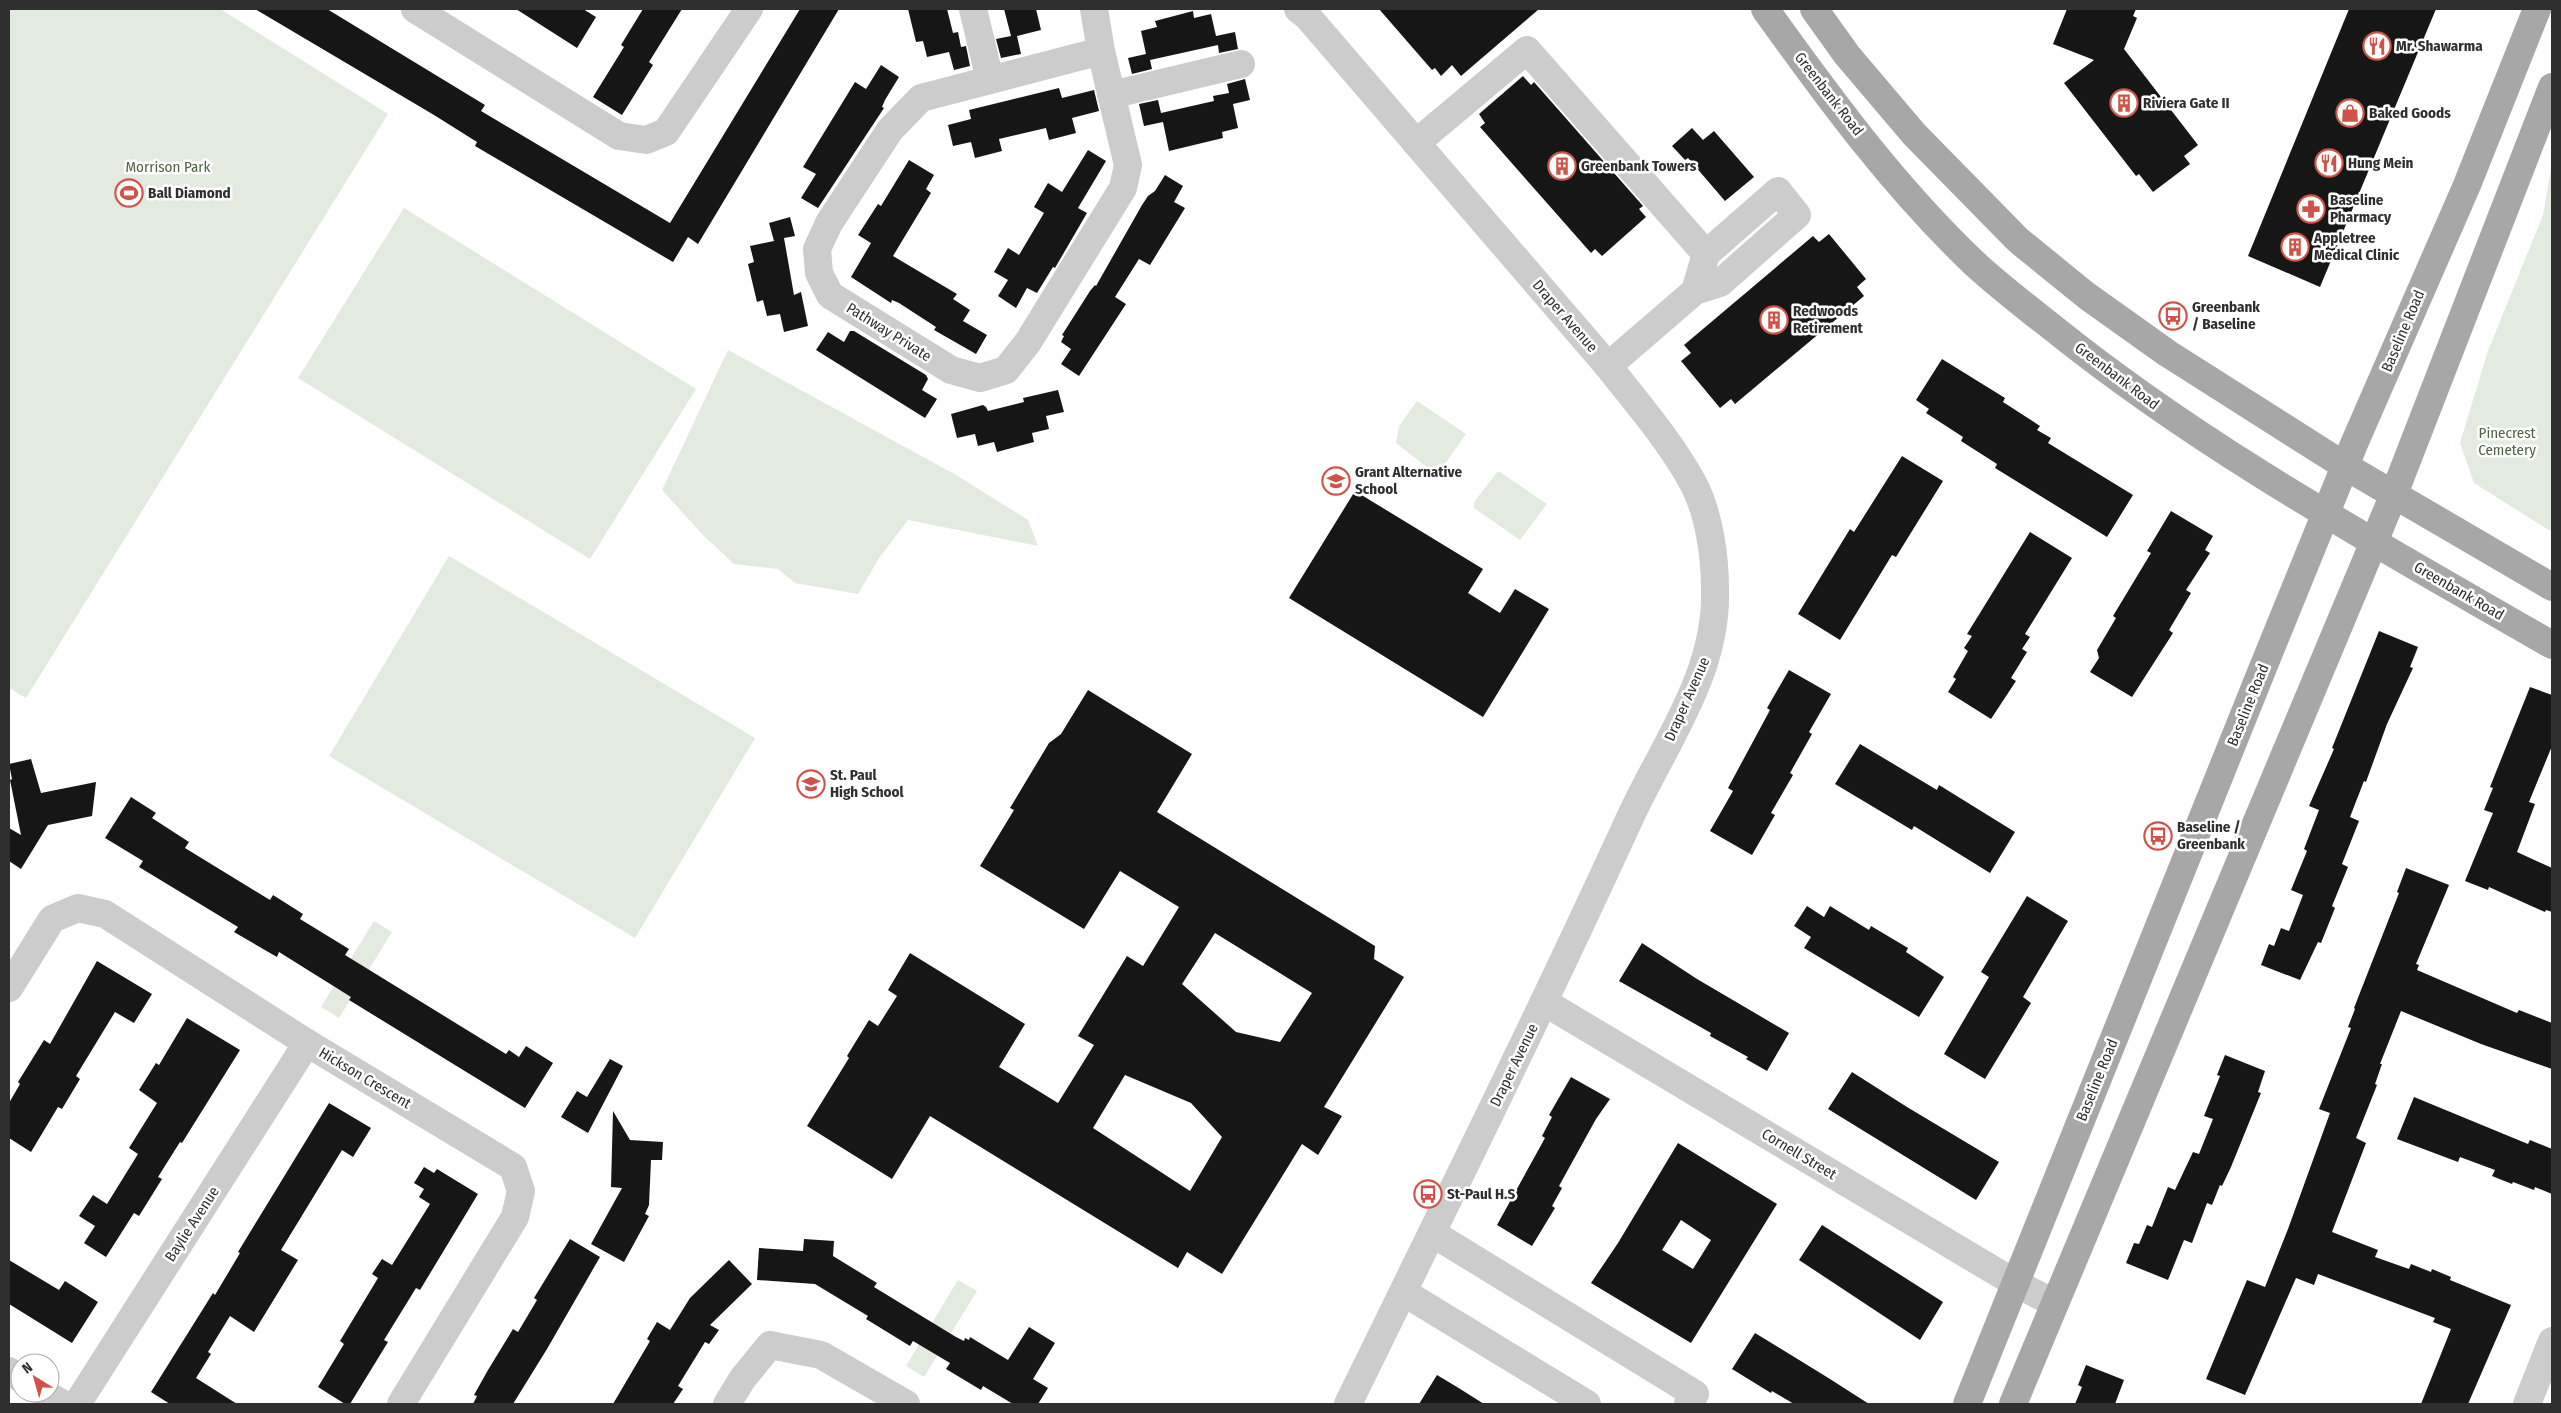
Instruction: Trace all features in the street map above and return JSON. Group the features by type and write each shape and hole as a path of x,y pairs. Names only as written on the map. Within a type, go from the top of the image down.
{"main road":[{"name":"Greenbank Road","path":"1764,9 1821,87 1904,190 1974,263 2108,372 2228,455 2326,516 2373,541 2552,645"},
{"path":"1814,9 1847,55 1914,134 2018,240 2087,296 2167,353 2345,466 2552,587"},
{"name":"Baseline Road","path":"1967,1404 2345,466 2467,185 2536,9"},
{"path":"2013,1404 2394,494 2552,87"}],"street":[{"path":"415,9 619,136 646,140 666,132 749,9"},
{"path":"973,9 990,80"},
{"name":"Pathway Private","path":"1094,9 1101,52 1128,165 1123,188 1028,342 1006,370 980,378 951,370 830,295 819,273 817,248 829,223 890,130 921,98 1101,52"},
{"name":"Draper Avenue","path":"1298,9 1308,17 1608,366 1653,423 1694,484 1711,536 1716,590 1714,627 1706,659 1695,688 1630,816 1544,1002 1348,1404"},
{"path":"1416,143 1527,50 1706,254"},
{"path":"1112,95 1241,64"},
{"path":"1608,366 1695,291 1720,283 1796,215 1778,191 1706,254 1695,291"},
{"name":"Hickson Crescent","path":"9,988 52,919 78,908 105,914 307,1043 513,1167 521,1191 516,1217 401,1404"},
{"name":"Cornell Street","path":"1544,1002 2015,1283 2054,1303"},
{"name":"Baylie Avenue","path":"77,1404 307,1043"},
{"path":"1432,1234 1695,1394 1688,1404"},
{"path":"1403,1292 1586,1404"},
{"path":"2527,1404 2552,1341"},
{"path":"727,1404 743,1378 770,1345 821,1355 906,1404"}],"green space":[{"name":"Morrison Park","path":"9,9 220,9 388,114 26,698 9,688"},
{"name":"Pinecrest Cemetery","path":"2552,163 2552,532 2474,483 2460,443 2488,351 2543,215"},
{"path":"404,208 696,389 590,559 298,378"},
{"path":"728,350 956,475 1028,520 1038,546 908,520 879,558 858,594 795,583 778,569 734,564 703,535 662,490"},
{"path":"1417,401 1466,434 1437,475 1396,443 1399,426"},
{"path":"1498,471 1547,504 1520,540 1474,508 1474,502"},
{"path":"449,556 755,738 635,938 329,756"},
{"path":"374,921 392,932 339,1018 321,1007"},
{"path":"958,1280 977,1291 924,1377 906,1366"}],"building":[{"path":"255,9 327,9 485,105 481,111 670,223 800,9 839,9 698,244 688,237 673,262 475,146 477,142 434,115"},
{"path":"516,9 583,9 596,17 577,48"},
{"path":"643,9 682,9 649,62 653,65 622,115 593,97 624,47 621,45"},
{"path":"908,9 947,9 953,33 958,32 961,47 966,46 970,66 954,70 949,52 927,57 923,41 916,42"},
{"path":"1004,9 1036,9 1041,30 1017,36 1021,54 1001,58 996,39 1011,36"},
{"path":"1379,9 1539,9 1461,76 1452,65 1441,76 1435,68 1432,70"},
{"name":"Riviera Gate II","path":"2067,9 2136,9 2133,16 2137,18 2124,49 2198,145 2184,156 2190,164 2153,192 2139,174 2136,176 2064,83 2094,60 2053,44"},
{"path":"2349,9 2436,9 2320,287 2248,256"},
{"path":"1193,11 1194,18 1211,14 1216,36 1235,32 1238,49 1219,53 1218,45 1150,60 1152,69 1132,74 1128,58 1146,54 1141,31 1157,27 1155,21"},
{"path":"881,65 899,77 885,100 882,107 884,108 818,208 801,198 816,174 803,167 855,82 866,89"},
{"name":"Greenbank Towers","path":"1523,76 1531,85 1534,82 1643,206 1639,209 1646,217 1602,256 1595,249 1591,253 1480,127 1485,123 1479,114"},
{"path":"1245,79 1250,100 1233,104 1238,128 1222,132 1223,138 1169,151 1163,122 1144,126 1139,104 1158,100 1161,113 1214,101 1213,96 1229,93 1227,84"},
{"path":"1059,88 1062,98 1094,90 1099,111 1072,118 1076,133 1049,140 1046,128 999,139 1002,151 975,158 971,142 953,146 948,125 971,119 969,110"},
{"path":"1692,128 1703,140 1714,131 1754,177 1725,201 1688,158 1685,160 1672,146"},
{"path":"1088,150 1106,161 1078,208 1087,213 1055,268 1053,267 1037,293 1027,288 1016,308 998,296 1008,280 994,272 1008,248 1019,255 1044,213 1034,207 1048,183 1062,192"},
{"path":"909,160 934,175 926,189 931,193 893,256 957,294 953,299 970,310 963,321 987,335 976,354 934,330 936,327 899,303 892,300 891,303 851,277 871,243 858,235 878,204 881,206"},
{"path":"1165,175 1183,186 1174,202 1185,208 1150,265 1139,259 1115,297 1126,304 1079,376 1061,364 1071,349 1061,342 1064,336 1062,335 1090,291 1096,286 1142,205 1148,196 1155,191"},
{"path":"790,217 795,236 784,238 794,295 801,292 808,326 784,332 780,314 767,316 763,300 757,302 748,264 754,262 750,246 774,241 769,223"},
{"name":"Redwoods Retirement","path":"1829,234 1866,279 1857,287 1864,296 1735,404 1731,399 1720,408 1681,361 1691,353 1684,345 1813,236 1819,242"},
{"path":"850,331 854,331 926,375 928,379 922,390 937,399 925,418 816,350 828,332 844,342"},
{"path":"1942,359 2005,398 2003,402 2040,426 2037,430 2051,438 2048,443 2133,495 2107,537 1995,468 1997,464 1961,441 1963,437 1926,413 1929,409 1916,400"},
{"path":"1058,390 1064,412 1046,416 1049,429 1032,433 1034,442 997,452 994,442 978,446 975,434 957,438 951,414 983,405 988,411 1024,402 1023,398"},
{"path":"1902,456 1943,481 1896,557 1892,555 1840,640 1798,614 1850,529 1854,532"},
{"path":"1355,491 1483,569 1468,593 1500,613 1515,589 1549,609 1483,717 1289,598"},
{"path":"2171,511 2213,536 2205,550 2210,553 2186,590 2191,593 2169,630 2173,633 2132,697 2090,672 2099,658 2097,650 2116,618 2113,616 2151,553 2147,551"},
{"path":"2030,532 2072,558 2025,634 2030,637 2022,649 2027,652 2011,678 2016,681 1991,719 1948,692 1956,679 1953,677 1968,651 1964,648 1972,636 1967,634"},
{"path":"2379,631 2418,647 2410,667 2413,668 2387,724 2366,782 2364,781 2350,817 2359,821 2342,864 2348,867 2332,906 2335,908 2321,943 2318,942 2300,980 2261,965 2269,944 2274,946 2281,928 2289,931 2303,895 2291,890 2307,851 2304,849 2319,810 2309,806 2334,749 2332,748"},
{"path":"1789,670 1831,694 1809,732 1812,734 1790,773 1793,775 1771,813 1775,815 1752,855 1710,831 1733,791 1728,788 1770,710 1767,708"},
{"path":"2530,687 2552,695 2552,746 2529,802 2535,804 2517,852 2552,868 2552,912 2546,910 2545,912 2489,887 2488,890 2465,881 2493,813 2484,810 2493,788 2490,787"},
{"path":"1088,690 1192,754 1157,812 1375,946 1374,959 1404,977 1324,1107 1342,1116 1318,1155 1302,1144 1222,1274 1187,1252 1178,1268 930,1116 892,1179 807,1126 849,1058 847,1056 869,1020 878,1026 897,996 888,990 910,953 1025,1024 999,1067 1058,1103 1094,1045 1078,1036 1127,956 1143,966 1179,907 1120,871 1084,929 980,866 1014,810 1010,808 1049,743 1061,734","holes":["1215,933 1312,993 1280,1042 1236,1032 1182,984","1125,1075 1191,1103 1222,1137 1190,1191 1093,1128"]},
{"path":"1860,744 1937,790 1939,785 2015,832 1990,873 1914,826 1912,830 1835,784"},
{"path":"31,759 41,793 96,782 92,816 48,825 21,869 9,861 9,828 21,835 10,780 12,779 9,764"},
{"path":"131,797 156,813 152,818 189,842 185,848 270,900 273,895 303,914 300,919 349,949 345,955 506,1054 509,1050 519,1057 526,1046 553,1063 525,1108 349,1000 351,997 279,952 277,957 234,932 238,927 139,867 143,861 105,838"},
{"path":"2406,868 2449,885 2416,964 2419,965 2417,970 2517,1013 2519,1010 2552,1023 2552,1069 2481,1044 2401,1011 2380,1064 2382,1064 2375,1084 2377,1085 2356,1138 2366,1143 2332,1232 2378,1250 2375,1257 2409,1269 2411,1264 2431,1272 2432,1269 2451,1277 2450,1280 2511,1305 2468,1404 2421,1404 2451,1329 2433,1322 2435,1318 2318,1274 2314,1285 2296,1278 2245,1395 2206,1379 2247,1280 2265,1287 2288,1229 2330,1113 2319,1109 2351,1028 2348,1027 2354,1008 2399,893 2397,892"},
{"path":"2027,896 2068,921 2023,997 2031,1003 1985,1079 1944,1054 1989,977 1981,972"},
{"path":"1807,906 1824,917 1830,906 1869,930 1871,926 1908,948 1906,952 1944,977 1919,1017 1804,948 1811,937 1794,926"},
{"path":"1642,943 1697,979 1789,1033 1767,1071 1746,1059 1748,1057 1710,1036 1711,1033 1619,981"},
{"path":"97,961 152,994 134,1023 115,1012 76,1076 80,1079 62,1109 58,1107 31,1152 9,1138 9,1103 20,1084 18,1082 44,1040 50,1044"},
{"path":"187,1018 240,1050 182,1143 180,1142 158,1177 162,1179 139,1216 134,1213 106,1257 84,1243 95,1226 79,1216 93,1195 107,1204 138,1154 129,1148 157,1103 139,1090 156,1063 159,1065"},
{"path":"2225,1055 2265,1071 2258,1092 2261,1093 2222,1186 2220,1185 2212,1205 2207,1203 2192,1243 2184,1240 2168,1280 2126,1263 2134,1243 2139,1244 2147,1225 2152,1227 2168,1187 2175,1190 2193,1152 2199,1154 2213,1119 2204,1116 2220,1076 2217,1075"},
{"path":"610,1059 623,1066 588,1133 561,1117 577,1091 587,1097"},
{"path":"1852,1072 1999,1162 1976,1200 1828,1109"},
{"path":"1571,1077 1610,1099 1596,1119 1559,1186 1562,1188 1552,1206 1555,1208 1532,1246 1497,1225 1545,1138 1542,1136 1552,1117 1549,1115"},
{"path":"2414,1097 2528,1144 2530,1140 2552,1149 2552,1194 2535,1187 2534,1190 2513,1182 2512,1184 2492,1176 2495,1170 2460,1157 2458,1162 2397,1139"},
{"path":"329,1103 371,1128 353,1157 342,1150 281,1250 298,1260 254,1332 230,1316 208,1352 211,1354 196,1378 237,1404 170,1404 151,1392 213,1293 215,1295 240,1253 238,1252"},
{"path":"613,1111 630,1140 663,1142 662,1160 651,1160 649,1205 645,1214 649,1216 624,1262 591,1244 622,1188 611,1187"},
{"path":"1678,1143 1777,1204 1691,1343 1591,1283 1618,1243","holes":["1681,1220 1711,1240 1693,1269 1662,1250"]},
{"path":"424,1167 434,1173 437,1169 478,1194 420,1290 416,1288 384,1340 388,1342 350,1404 345,1404 318,1387 344,1344 340,1341 378,1278 372,1274 382,1259 392,1265 430,1204 419,1197 424,1189 414,1183"},
{"path":"1822,1225 1943,1302 1920,1340 1799,1260"},
{"path":"570,1239 600,1257 547,1349 513,1404 473,1404 477,1396 474,1395 488,1370 513,1329 518,1332 537,1300 534,1298"},
{"path":"804,1239 834,1241 833,1256 877,1283 874,1287 956,1337 964,1341 965,1338 969,1340 970,1337 1008,1360 1029,1327 1055,1343 1033,1379 1048,1388 1038,1404 1013,1404 983,1386 981,1390 946,1369 950,1363 913,1341 910,1346 866,1319 868,1316 815,1284 757,1280 759,1248 803,1251"},
{"path":"9,1260 59,1290 65,1281 98,1302 72,1343 9,1304"},
{"path":"729,1260 752,1284 710,1325 719,1330 709,1344 705,1342 678,1386 683,1389 673,1404 613,1404 650,1341 647,1339 657,1322 670,1330 690,1298"},
{"path":"1755,1333 1869,1404 1794,1404 1772,1391 1771,1393 1732,1369"},
{"path":"2086,1365 2124,1380 2115,1404 2075,1404 2082,1387 2078,1385"},
{"path":"1437,1375 1457,1387 1484,1404 1419,1404"}],"place":[{"name":"Mr. Shawarma","path":"2377,46"},
{"name":"Riviera Gate II","path":"2124,103"},
{"name":"Baked Goods","path":"2350,113"},
{"name":"Hung Mein","path":"2329,163"},
{"name":"Greenbank Towers","path":"1562,166"},
{"name":"Ball Diamond","path":"129,193"},
{"name":"Baseline Pharmacy","path":"2311,209"},
{"name":"Appletree Medical Clinic","path":"2295,247"},
{"name":"Greenbank / Baseline","path":"2173,316"},
{"name":"Redwoods Retirement","path":"1774,320"},
{"name":"Grant Alternative School","path":"1336,481"},
{"name":"St. Paul High School","path":"811,784"},
{"name":"Baseline / Greenbank","path":"2158,836"},
{"name":"St-Paul H.S","path":"1428,1194"}]}
